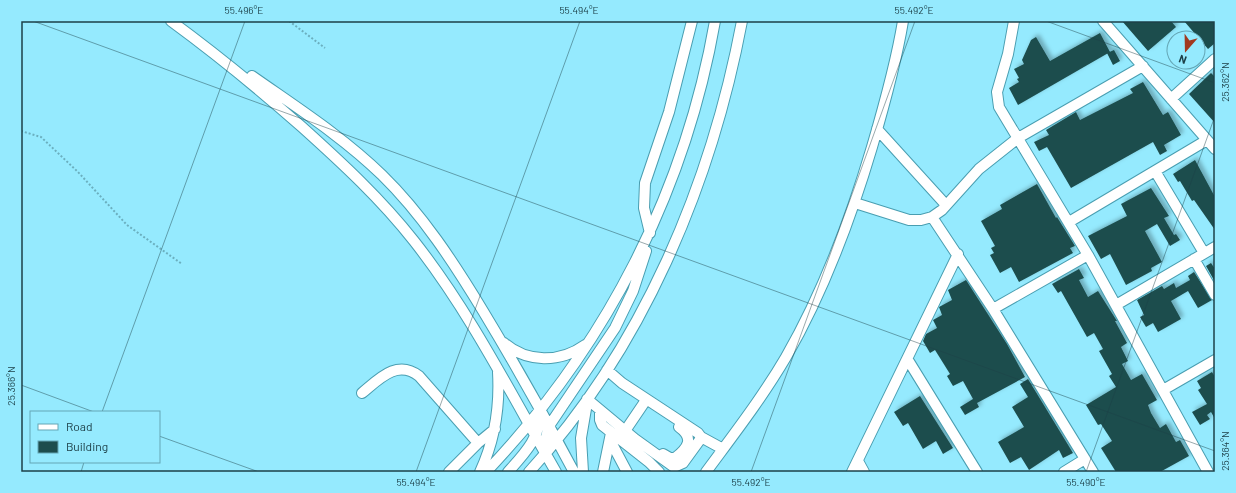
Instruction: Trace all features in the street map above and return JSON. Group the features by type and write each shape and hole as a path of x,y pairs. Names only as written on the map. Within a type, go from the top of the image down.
{"street":[{"path":"171,21 209,50 316,140 382,203 429,262 498,370 556,472"},
{"path":"486,472 541,410 591,340 619,293 651,231 644,208 645,183 669,112 692,21"},
{"path":"546,454 546,437 549,426 604,346 625,310 640,271 651,231 689,133 704,80 715,21"},
{"path":"529,472 557,440 607,370 632,330 651,294 691,199 719,115 732,68 742,21"},
{"path":"706,472 766,389 803,326 834,259 855,203 877,129 894,68 903,21"},
{"path":"1014,21 997,100 999,107 1088,255 1208,472"},
{"path":"1103,21 1215,149"},
{"path":"209,50 245,71 334,135 383,176 411,207 447,256 500,340 541,410 574,472"},
{"path":"1171,99 1215,59"},
{"path":"855,203 909,220 921,220 932,217 946,205 979,169 1018,138 1143,66"},
{"path":"877,129 946,205"},
{"path":"1069,222 1207,140"},
{"path":"1155,171 1204,253"},
{"path":"932,217 958,254 993,309 1093,472"},
{"path":"1116,305 1215,247"},
{"path":"852,472 908,360 958,254"},
{"path":"993,309 1088,255"},
{"path":"1194,259 1215,295"},
{"path":"500,340 523,354 544,358 568,354 591,340"},
{"path":"908,360 976,472"},
{"path":"1163,390 1215,360"},
{"path":"362,393 388,372 399,369 410,370 419,376 478,443"},
{"path":"480,472 495,429 499,401 498,370"},
{"path":"607,370 646,400 698,433 701,437 723,449"},
{"path":"587,399 674,469 701,437"},
{"path":"583,472 581,438 587,399"},
{"path":"625,431 646,400"},
{"path":"635,439 644,440 670,458 678,456 688,442 689,437 687,433 663,415 660,408"},
{"path":"508,472 528,450 536,436 541,410"},
{"path":"600,410 600,423 610,437 627,472"},
{"path":"449,472 478,443 495,429"},
{"path":"603,472 610,437"},
{"path":"610,437 649,462 659,472"},
{"path":"1064,472 1085,459"},
{"path":"858,461 864,472"}],"path":[{"path":"289,21 325,48"},
{"path":"21,131 41,137 78,172 127,225 182,264"}],"building":[{"path":"1122,21 1171,21 1176,27 1172,30 1166,30 1166,36 1148,51"},
{"path":"1184,21 1215,21 1215,43 1208,49 1206,47 1206,30 1192,30"},
{"path":"1100,33 1110,52 1018,105 1009,88 1019,82 1017,79 1019,78 1014,69 1024,64 1022,60 1031,40 1036,37 1050,61"},
{"path":"1114,50 1120,61 1113,65 1107,53"},
{"path":"1211,73 1215,77 1215,123 1189,94"},
{"path":"1143,82 1163,115 1168,112 1181,135 1164,145 1167,151 1160,155 1153,142 1071,188 1047,147 1039,151 1034,142 1049,135 1046,130 1076,112 1080,120 1133,93 1130,89"},
{"path":"1195,160 1215,197 1215,230 1194,200 1192,201 1180,181 1178,182 1173,174"},
{"path":"1037,184 1056,218 1057,217 1075,246 1070,248 1073,253 1019,282 1011,267 1000,273 990,255 994,253 991,248 995,246 981,221 1002,209 1000,205"},
{"path":"1151,188 1169,216 1164,218 1174,235 1176,234 1180,240 1170,246 1157,224 1145,231 1162,262 1151,268 1152,271 1126,285 1110,254 1101,259 1088,236 1127,216 1121,204"},
{"path":"1211,263 1215,269 1215,282 1206,266"},
{"path":"1079,269 1084,278 1079,280 1088,297 1098,291 1117,321 1115,321 1127,343 1121,347 1128,361 1122,364 1131,380 1142,374 1157,400 1148,405 1151,413 1160,428 1166,424 1176,442 1180,440 1189,456 1160,472 1116,472 1101,448 1112,441 1101,424 1098,425 1086,405 1116,387 1109,376 1112,374 1099,351 1103,349 1094,333 1087,337 1061,291 1058,293 1052,284"},
{"path":"1194,272 1212,300 1198,308 1188,291 1171,301 1181,319 1158,332 1153,323 1146,327 1140,317 1144,315 1137,300 1162,286 1164,289 1174,283 1176,288 1190,280 1188,276"},
{"path":"966,280 1007,344 1025,377 977,403 979,407 965,415 960,407 973,399 963,381 953,386 947,376 950,374 935,350 930,353 923,341 926,334 937,328 933,320 942,315 939,307 952,300 948,290"},
{"path":"1212,372 1215,377 1215,419 1211,412 1207,415 1210,419 1200,425 1192,412 1207,404 1198,390 1201,388 1197,381"},
{"path":"1028,379 1073,453 1063,458 1059,450 1029,470 1021,457 1010,463 998,442 1024,427 1012,407 1028,397 1020,384"},
{"path":"920,396 953,448 943,454 936,441 923,449 908,423 903,426 894,412"}]}
